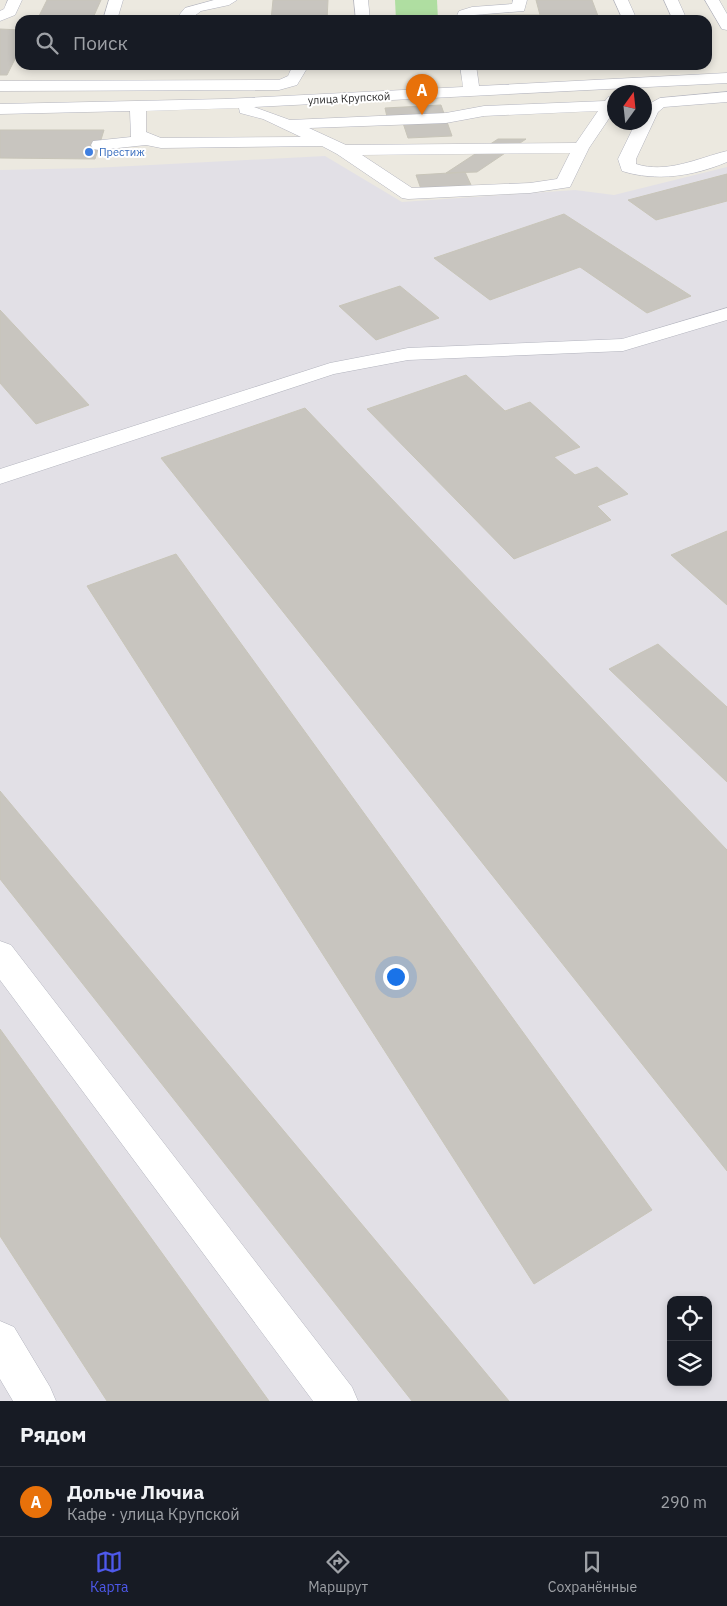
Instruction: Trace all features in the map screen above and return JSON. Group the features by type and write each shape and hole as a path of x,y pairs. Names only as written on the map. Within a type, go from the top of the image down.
{"street":[{"path":"0,17 10,12 16,0"},
{"path":"112,15 116,0"},
{"path":"184,15 186,12 230,0"},
{"path":"361,0 362,15"},
{"path":"464,15 472,11 519,8 520,0"},
{"path":"621,0 628,15"},
{"path":"671,0 678,15"},
{"path":"712,0 727,26"},
{"path":"0,86 35,79 163,79 290,83 296,79 299,70"},
{"path":"469,70 472,92"},
{"path":"703,70 709,79"},
{"name":"улица Крупской","path":"652,89 709,79 727,78"},
{"path":"146,140 138,134 145,107 163,79"},
{"name":"улица Крупской","path":"0,109 145,107 472,92 607,95"},
{"path":"296,128 446,118 484,111 607,96"},
{"path":"652,108 660,103 727,97"},
{"path":"225,104 269,116 343,150 408,194 530,188 564,183 581,148 607,111"},
{"path":"296,128 449,126 484,111"},
{"path":"640,130 627,159 628,167 637,172 650,173 670,170 716,161 727,156"},
{"path":"99,145 146,140 162,143 325,142"},
{"path":"343,150 581,148"},
{"path":"0,477 330,369 408,354 623,345 727,314"},
{"path":"0,955 338,1401"},
{"path":"0,1342 36,1401"}],"shaded area":[{"path":"325,156 402,202 575,190 614,195 727,167 727,1401 0,1401 0,170 93,168"}],"green space":[{"path":"395,0 437,0 438,15 396,15"}],"building":[{"path":"47,0 101,0 94,15 40,15"},
{"path":"273,0 328,0 327,15 272,15"},
{"path":"536,0 592,0 598,15 540,15"},
{"path":"0,29 15,30 15,59 7,75 0,75"},
{"path":"441,105 452,136 408,138 401,117 387,117 385,108"},
{"path":"0,130 104,130 95,159 0,158"},
{"path":"498,139 526,139 477,172 446,173"},
{"path":"465,172 471,185 421,189 416,175"},
{"path":"727,174 727,201 656,220 628,200"},
{"path":"564,214 691,296 647,313 580,267 490,300 434,258"},
{"path":"400,286 439,318 376,340 339,306"},
{"path":"0,310 89,405 36,424 0,383"},
{"path":"466,375 505,411 530,402 580,447 554,457 575,475 597,467 628,494 597,506 611,520 514,559 367,409"},
{"path":"305,408 727,850 727,1171 161,458"},
{"path":"727,531 727,605 671,555"},
{"path":"176,554 652,1210 534,1284 87,586"},
{"path":"658,644 727,707 727,782 609,669"},
{"path":"0,791 509,1401 412,1401 0,879"},
{"path":"0,1029 269,1401 107,1401 0,1236"}],"place":[{"name":"Дольче Лючиа","path":"422,115"},
{"name":"Престиж","path":"89,152"}]}
